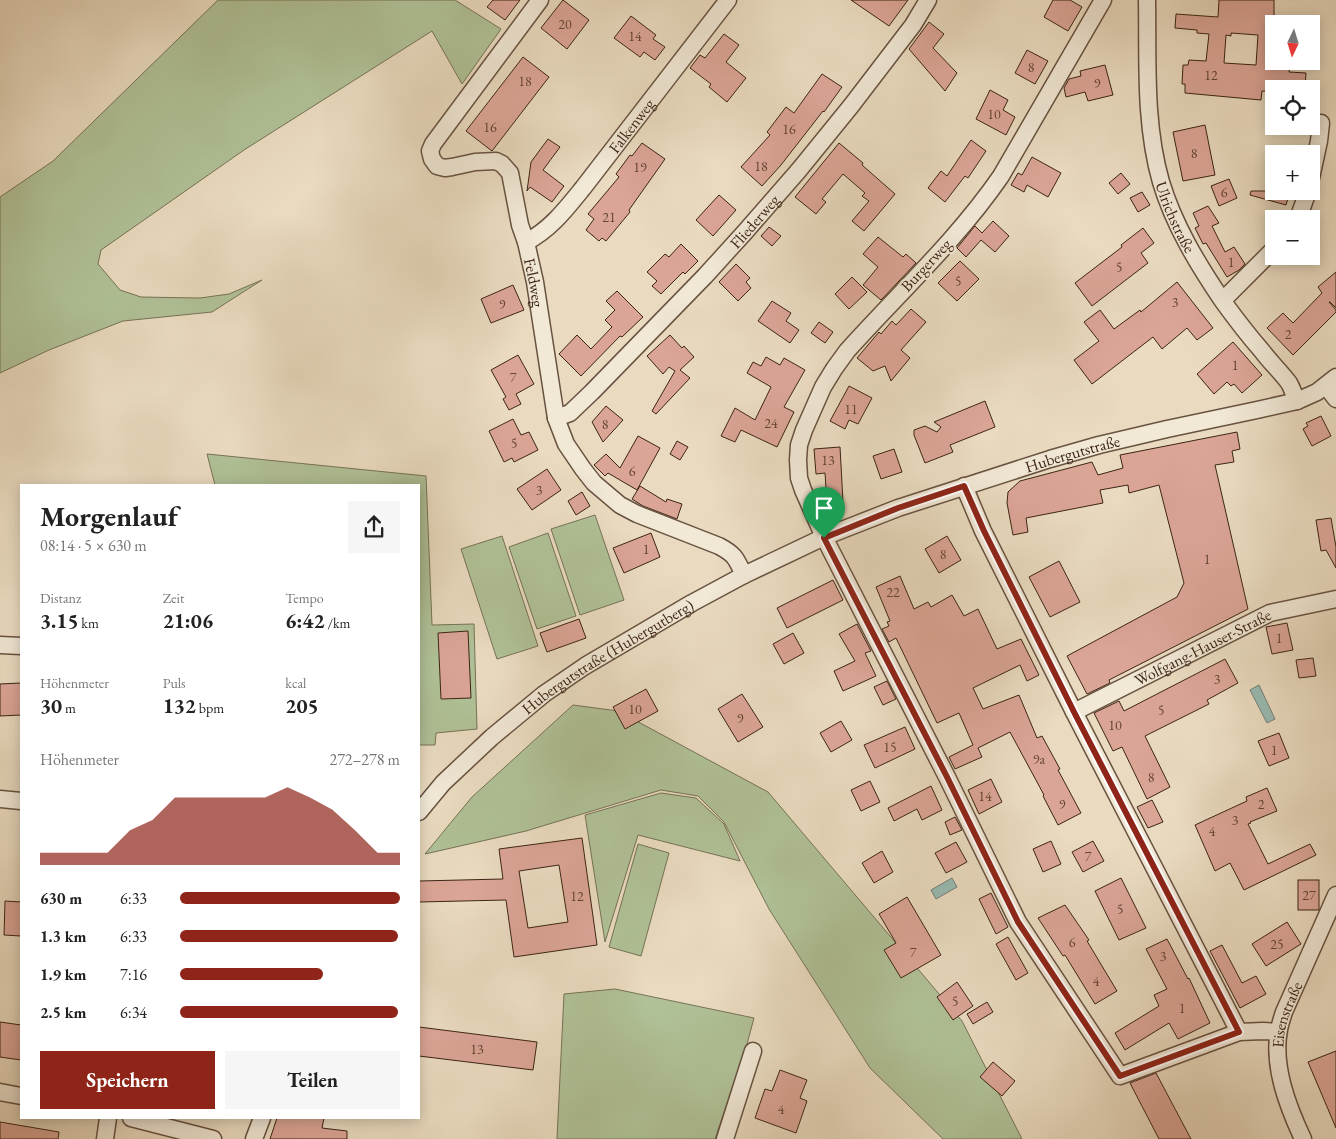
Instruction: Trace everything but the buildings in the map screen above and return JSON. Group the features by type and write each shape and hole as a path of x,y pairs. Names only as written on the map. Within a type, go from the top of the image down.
{"street":[{"name":"Feldweg","path":"540,0 433,144 430,151 432,159 437,166 445,168 485,161 496,162 502,164 510,173 520,225 535,282 556,418 566,444 579,463 594,483 620,506 730,552 744,575"},
{"name":"Falkenweg","path":"526,242 546,230 572,202 728,0"},
{"name":"Fliederweg","path":"556,418 570,413 592,392 745,232 851,106 913,25 928,0"},
{"name":"Burgerweg","path":"1103,0 1001,176 987,196 952,238 847,351 834,368 823,387 799,445 799,478 824,538 947,777 1018,922 1120,1076 1239,1032"},
{"name":"Ulrichstraße","path":"1147,0 1151,128 1154,153 1170,208 1190,248 1223,300 1242,327 1289,383 1296,401"},
{"path":"1319,145 1322,123"},
{"path":"1223,300 1265,258"},
{"name":"Hubergutstraße","path":"824,538 898,508 1050,459 1099,445 1296,401 1313,395 1331,382"},
{"path":"1331,382 1336,400"},
{"path":"964,486 984,531 1074,712 1239,1032 1263,1030 1278,1032"},
{"name":"Hubergutstraße (Hubergutberg)","path":"420,811 443,783 471,755 544,694 585,666 692,603 744,575 824,538"},
{"name":"Wolfgang-Hauser-Straße","path":"1074,712 1270,613 1336,600"},
{"path":"0,645 20,646"},
{"path":"0,799 20,801"},
{"name":"Eisenstraße","path":"1303,1139 1285,1095 1280,1072 1278,1032 1284,1012 1336,895"},
{"path":"725,1139 752,1051"},
{"path":"0,1092 20,1096"},
{"path":"105,1139 108,1119"},
{"path":"135,1119 213,1139"},
{"path":"254,1139 262,1119"}],"green space":[{"path":"218,0 455,0 501,29 462,84 432,31 244,150 101,250 98,264 120,290 141,297 200,298 229,294 262,280 212,312 123,321 49,350 0,373 0,197 53,161"},
{"path":"207,454 426,476 432,625 474,624 477,729 436,733 435,745 420,745 420,484 215,484"},
{"path":"595,515 624,600 580,615 551,529"},
{"path":"548,533 576,616 537,629 509,547"},
{"path":"502,536 538,646 497,659 461,549"},
{"path":"573,705 618,711 768,792 962,1021 1022,1139 943,1139 870,1068 769,909 724,822 698,796 661,790 526,831 425,854 472,797"},
{"path":"661,793 696,798 724,824 740,861 638,835 605,942 585,815"},
{"path":"638,844 669,853 641,956 609,947"},
{"path":"615,989 754,1018 715,1139 557,1139 564,994"}],"water":[{"path":"1259,685 1275,719 1267,723 1250,690"},
{"path":"952,878 957,887 936,899 931,890"}],"route":[{"path":"964,486 984,531 1074,712 1239,1032 1120,1076 1018,922 947,777 824,538 898,508 964,486"}]}
